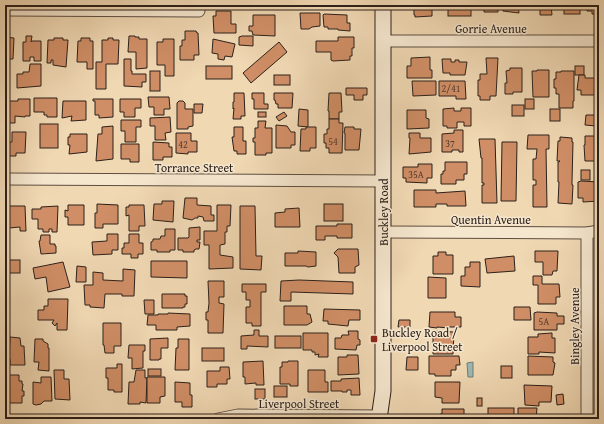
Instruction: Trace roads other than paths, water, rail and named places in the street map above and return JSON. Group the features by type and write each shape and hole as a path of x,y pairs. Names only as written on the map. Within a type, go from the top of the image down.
{"street":[{"name":"Buckley Road","path":"380,418 383,391 383,5"},
{"path":"5,10 199,11"},
{"name":"Gorrie Avenue","path":"383,41 599,41"},
{"name":"Torrance Street","path":"5,180 383,181"},
{"name":"Quentin Avenue","path":"383,232 587,233 599,231"},
{"name":"Bingley Avenue","path":"587,233 588,419"},
{"name":"Liverpool Street","path":"218,419 238,415 380,418"}],"water":[{"path":"473,362 473,377 468,377 467,363"}],"place":[{"name":"Buckley Road / Liverpool Street","path":"374,339"}]}
